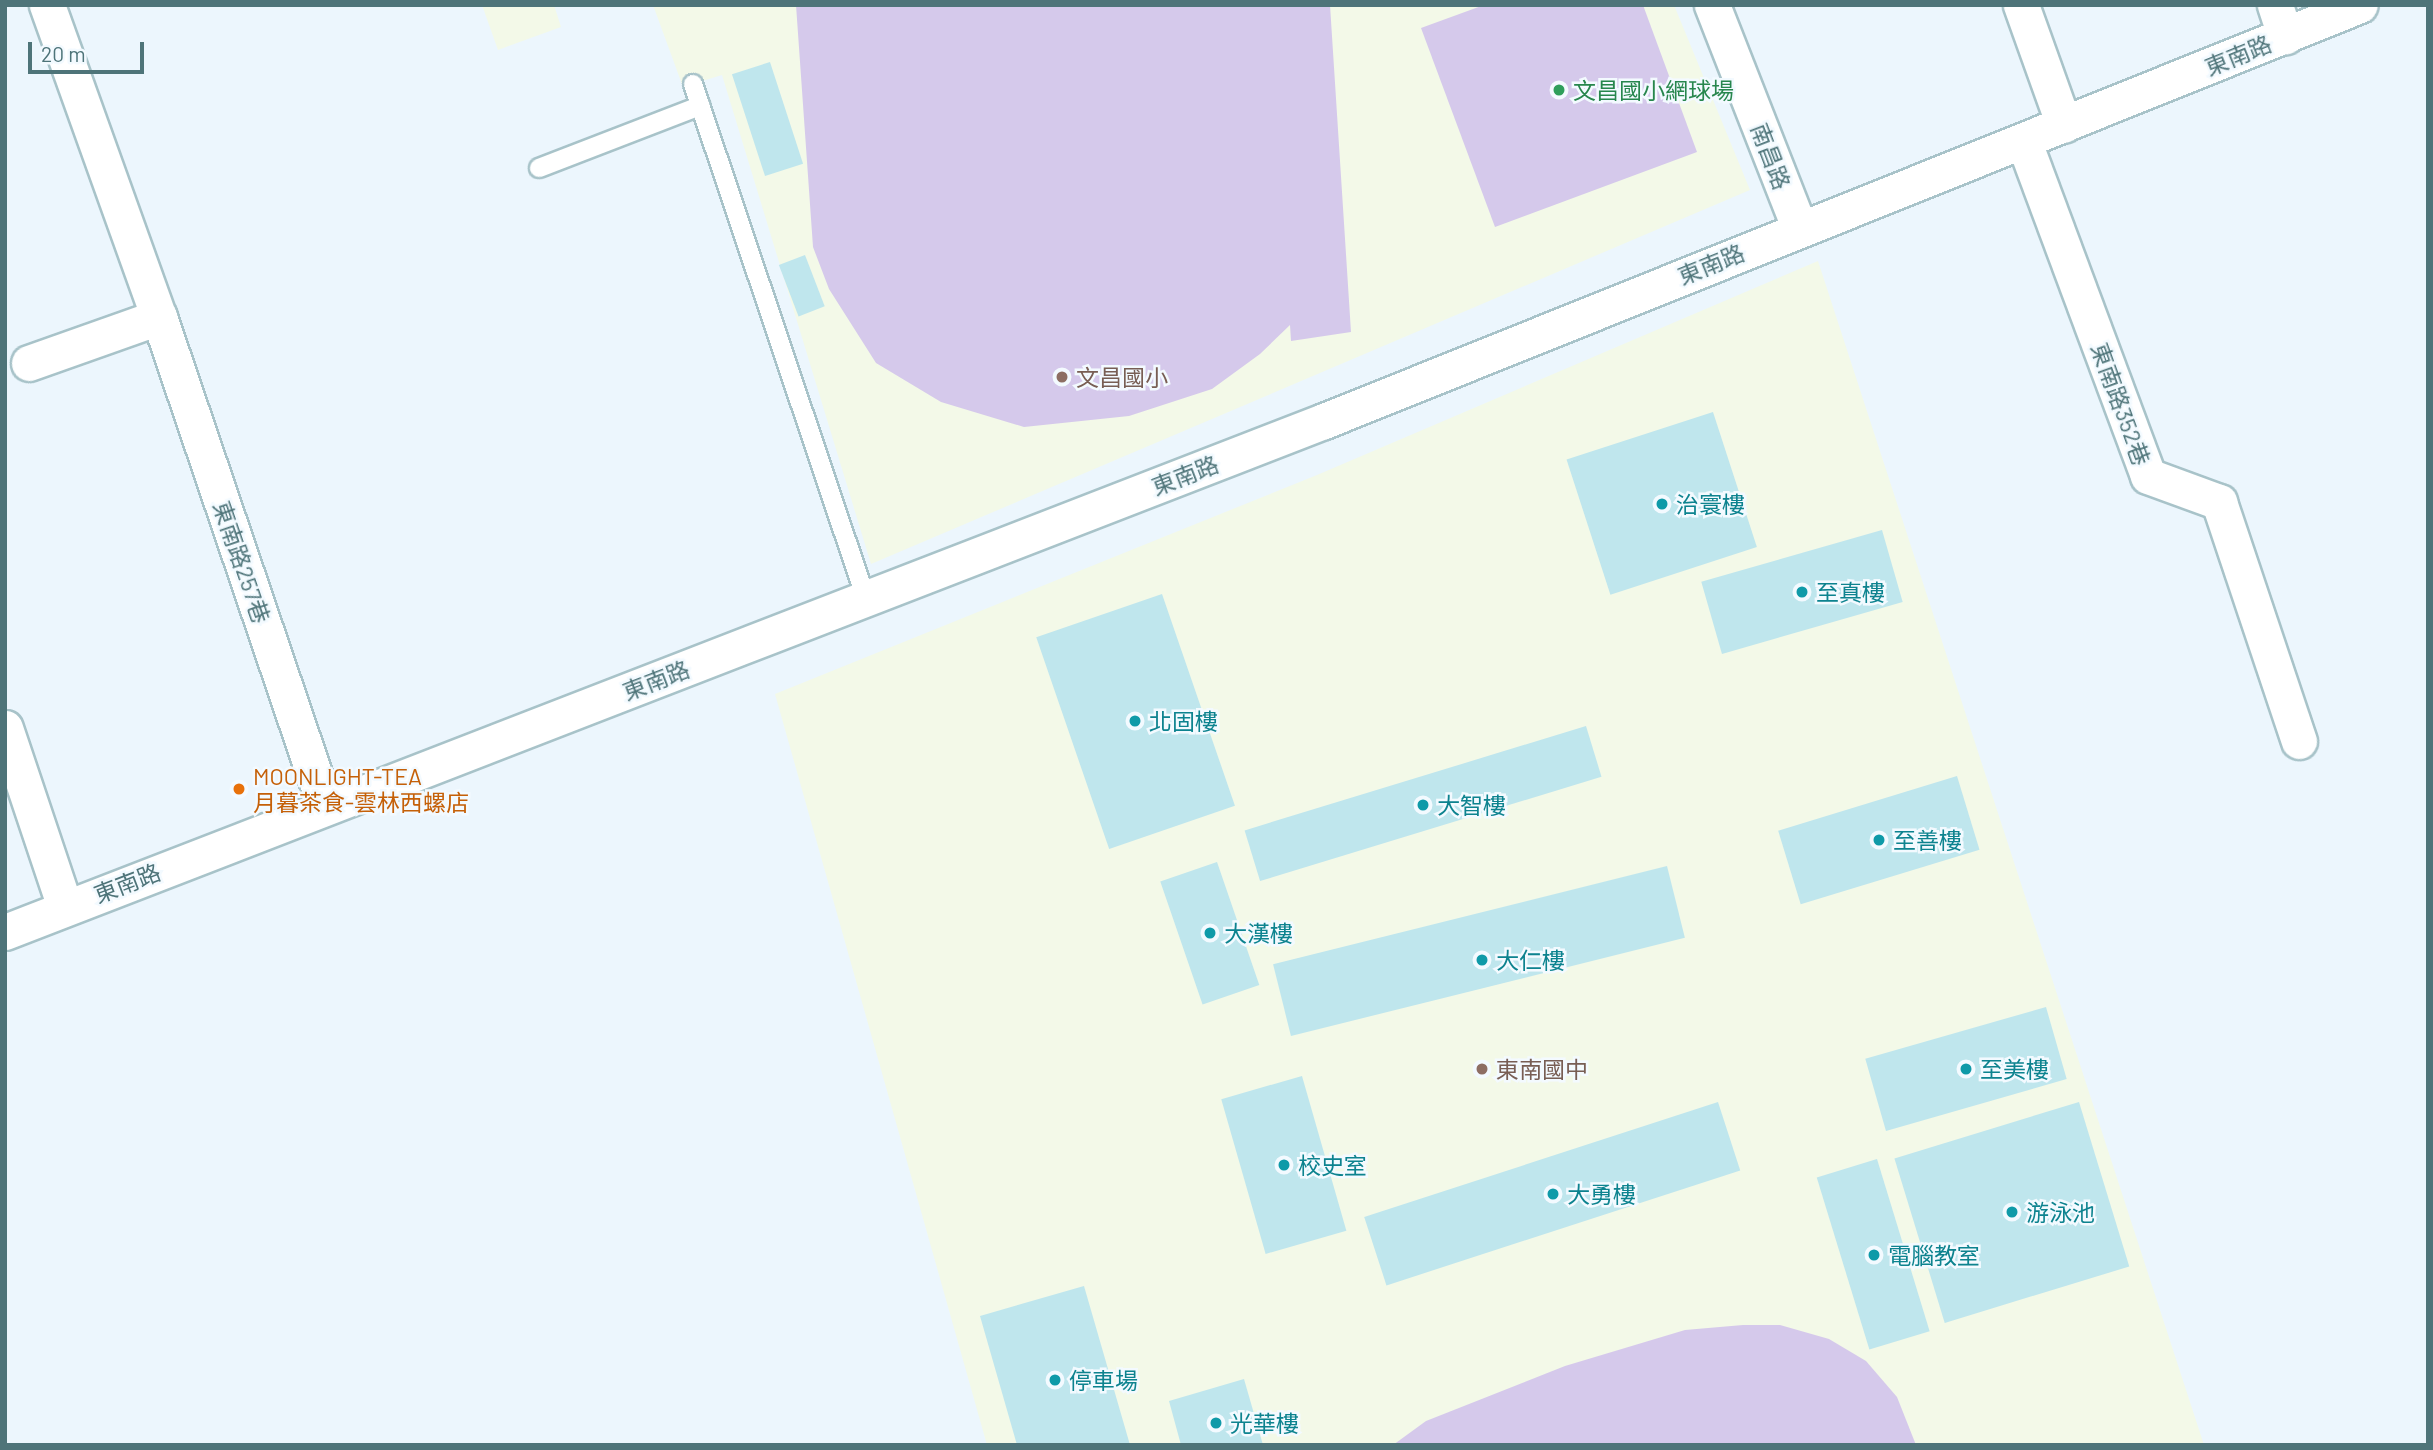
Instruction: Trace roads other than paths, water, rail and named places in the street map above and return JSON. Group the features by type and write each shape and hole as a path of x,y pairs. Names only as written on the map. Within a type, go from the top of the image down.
{"street":[{"name":"東南路257巷","path":"47,5 159,317 325,806"},
{"name":"南昌路","path":"1712,5 1800,229"},
{"path":"2021,5 2064,125"},
{"name":"東南路","path":"5,932 1324,421 1800,229 2024,142 2281,21 2360,5"},
{"name":"東南路352巷","path":"2024,142 2148,475 2219,502 2299,741"},
{"path":"29,363 159,317"},
{"path":"5,728 65,907"}],"lane":[{"path":"693,84 866,599"},
{"path":"539,168 700,106"}],"place":[{"name":"文昌國小網球場","path":"1559,90"},
{"name":"文昌國小","path":"1062,377"},
{"name":"治寰樓","path":"1662,504"},
{"name":"至真樓","path":"1802,592"},
{"name":"北固樓","path":"1135,721"},
{"name":"MOONLIGHT-TEA 月暮茶食-雲林西螺店","path":"239,789"},
{"name":"大智樓","path":"1423,805"},
{"name":"至善樓","path":"1879,840"},
{"name":"大漢樓","path":"1210,933"},
{"name":"大仁樓","path":"1482,960"},
{"name":"東南國中","path":"1482,1069"},
{"name":"至美樓","path":"1966,1069"},
{"name":"校史室","path":"1284,1165"},
{"name":"大勇樓","path":"1553,1194"},
{"name":"游泳池","path":"2012,1212"},
{"name":"電腦教室","path":"1874,1255"},
{"name":"停車場","path":"1055,1380"},
{"name":"光華樓","path":"1216,1423"}]}
